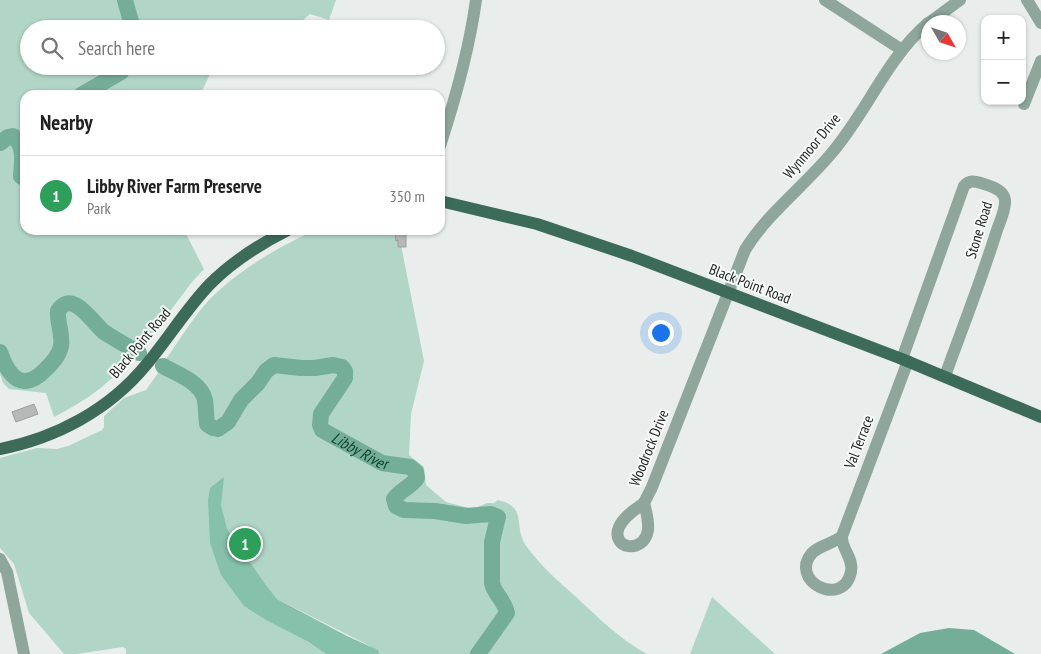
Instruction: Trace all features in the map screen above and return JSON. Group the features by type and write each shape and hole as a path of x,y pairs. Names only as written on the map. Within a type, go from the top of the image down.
{"main road":[{"name":"Black Point Road","path":"445,202 507,216 632,256 905,360 1041,417"},
{"name":"Black Point Road","path":"0,449 29,442 65,428 109,401 145,366 211,283 245,256 280,235"}],"street":[{"path":"445,130 465,66 473,30 476,0"},
{"path":"825,0 902,50"},
{"name":"Wynmoor Drive","path":"940,15 960,0"},
{"path":"1027,0 1041,23"},
{"name":"Wynmoor Drive","path":"729,293 745,250 754,236 830,155 902,50 921,31"},
{"path":"1026,87 1041,61"},
{"name":"Stone Road","path":"905,360 964,186 966,183 973,181 995,188 1004,195 1004,208 945,376"},
{"name":"Woodrock Drive","path":"644,503 729,293"},
{"name":"Val Terrace","path":"842,536 905,360"},
{"path":"0,559 7,572 24,654"}],"shaded area":[{"path":"0,0 336,0 329,20 310,14 303,20 20,20 20,75 210,75 202,90 20,90 20,235 187,235 204,269 192,282 122,375 117,373 87,398 54,417 46,393 9,389 3,383 0,374"},
{"path":"305,235 399,235 424,361 411,414 409,455 424,467 426,485 446,502 473,509 498,500 514,507 523,540 538,561 609,627 627,642 647,654 369,654 370,646 277,599 208,518 307,641 326,654 126,654 126,649 123,647 77,654 64,654 29,613 14,564 0,548 0,458 37,448 57,449 68,446 102,430 104,427 104,416 124,398 146,390 163,366 160,367 210,299 246,269 288,243"},
{"path":"224,477 221,505 227,529 277,599 378,650 379,654 326,654 307,641 266,620 244,606 221,575 210,543 208,500 210,488"},
{"path":"712,597 775,654 690,654"},
{"path":"949,628 974,630 1015,654 881,654 920,633"}],"building":[{"path":"395,235 406,235 406,247 398,247 398,240 396,241"},
{"path":"34,404 38,414 16,422 12,412"}],"waterway":[{"name":"Libby River","path":"125,0 131,20"},
{"name":"Libby River","path":"90,90 116,75"},
{"name":"Libby River","path":"0,143 13,136 20,146"},
{"name":"Libby River","path":"0,352 8,369 18,379 24,381 38,376 51,364 59,353 61,333 58,311 64,305 70,303 82,309 104,332 139,353"},
{"name":"Libby River","path":"163,366 188,379 199,388 205,400 207,424 218,429 228,422 241,400 258,383 266,371 274,365 301,368 333,365 342,367 345,371 345,378 321,414 320,425 322,430 382,463 410,467 416,472 417,478 415,481 394,499 396,506 404,510 435,511 466,516 491,514 498,517 492,542 492,583 507,613 478,654"}],"place":[{"name":"Libby River Farm Preserve","path":"245,544"}]}
